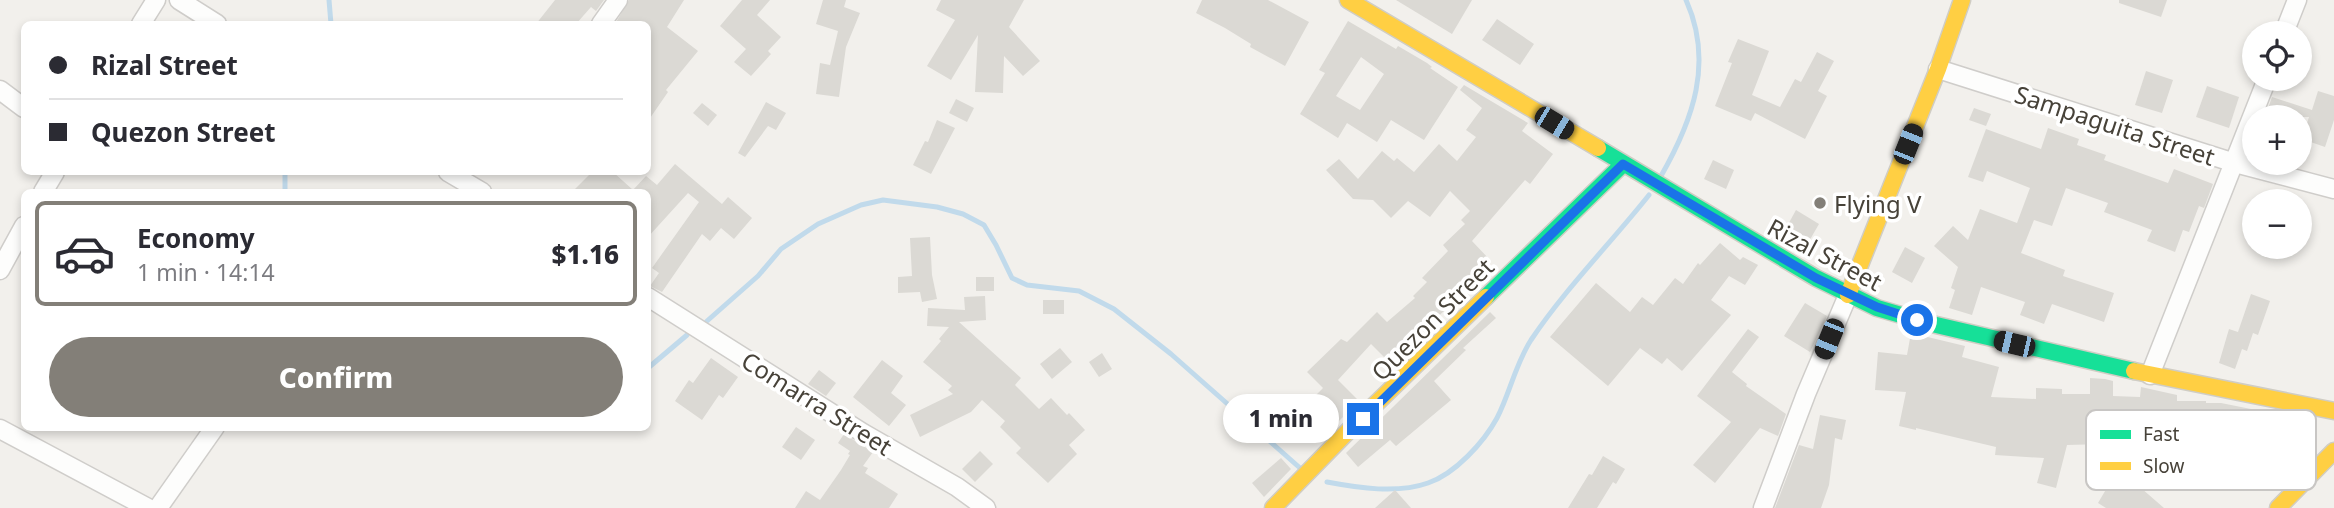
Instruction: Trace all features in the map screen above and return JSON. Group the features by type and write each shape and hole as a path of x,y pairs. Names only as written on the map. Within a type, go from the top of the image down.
{"street":[{"path":"143,21 156,0"},
{"path":"179,0 213,21"},
{"path":"603,21 618,0"},
{"name":"Rizal Street","path":"1348,0 1848,295 1932,324 2150,375 2334,411"},
{"path":"1763,508 1806,394 1938,69 1962,0"},
{"path":"2289,21 2297,0"},
{"name":"Sampaguita Street","path":"1938,69 2235,163 2334,190"},
{"path":"2150,375 2262,91"},
{"path":"3,98 21,107"},
{"name":"Quezon Street","path":"1274,508 1623,164"},
{"path":"453,175 476,189"},
{"path":"0,270 21,232"},
{"name":"Comarra Street","path":"651,299 863,433 957,487 986,508"},
{"path":"0,429 148,508"},
{"path":"158,508 212,431"},
{"path":"2316,469 2334,451"},
{"path":"2278,508 2296,490"}],"building":[{"path":"555,0 604,0 596,11 591,7 579,21 538,21"},
{"path":"629,0 684,0 667,27 698,51 666,90 668,92 651,117 651,21 617,21"},
{"path":"742,0 770,0 757,15 781,37 768,51 771,54 751,76 734,62 746,49 720,26"},
{"path":"823,0 846,0 844,7 860,13 846,47 839,97 816,94 820,63 830,65 838,31 816,24"},
{"path":"941,0 1024,0 1009,27 1040,61 1023,76 1004,56 1003,93 975,92 978,35 951,80 927,66 955,20 936,10"},
{"path":"1202,0 1268,0 1309,22 1285,66 1196,13"},
{"path":"1396,0 1472,0 1452,34"},
{"path":"2119,0 2167,0 2161,17 2119,3"},
{"path":"1497,19 1534,44 1520,65 1482,40"},
{"path":"1348,21 1396,49 1398,46 1427,63 1432,67 1430,68 1458,87 1424,140 1391,120 1377,142 1347,123 1338,138 1300,114 1325,73 1319,70","holes":["1361,57 1384,74 1360,110 1336,96"]},
{"path":"1738,39 1769,51 1752,95 1780,107 1795,79 1801,82 1817,52 1834,61 1818,91 1827,96 1805,139 1755,113 1751,121 1715,106 1732,63 1728,62"},
{"path":"2146,71 2173,80 2162,113 2135,105"},
{"path":"1464,85 1528,123 1522,131 1553,154 1530,184 1525,180 1472,241 1490,260 1468,280 1473,284 1415,338 1413,335 1388,361 1371,344 1338,380 1359,401 1334,426 1310,401 1323,388 1307,372 1341,339 1347,342 1377,312 1387,322 1415,298 1413,296 1427,282 1422,278 1448,251 1443,245 1465,224 1461,220 1470,211 1450,191 1430,217 1408,201 1391,218 1373,200 1353,199 1326,170 1339,159 1358,179 1382,151 1394,161 1397,158 1414,172 1439,144 1457,161 1476,137 1466,130 1482,108 1460,90"},
{"path":"2207,86 2239,97 2229,128 2196,117"},
{"path":"2318,91 2334,96 2334,120 2325,147 2312,142 2312,110"},
{"path":"2272,97 2297,105 2269,105"},
{"path":"956,99 974,108 967,122 949,113"},
{"path":"766,102 786,113 776,130 768,126 745,157 738,153"},
{"path":"702,103 717,115 708,126 693,113"},
{"path":"1974,108 1991,114 1986,126 1969,120"},
{"path":"937,120 955,128 931,174 913,165 925,141 928,142"},
{"path":"2048,128 2079,139 2077,145 2106,155 2104,160 2168,183 2174,169 2213,184 2204,208 2199,206 2189,232 2183,230 2175,252 2147,241 2152,230 2104,212 2108,203 2066,188 2052,226 2034,220 2021,253 2065,270 2063,276 2114,293 2104,322 2052,304 2044,324 2020,315 2025,302 1981,287 1972,315 1949,308 1955,290 1951,288 1958,267 1934,246 1953,226 1968,240 1980,209 2017,223 2030,188 1987,171 1983,182 1968,177 1986,129 2041,149"},
{"path":"1713,160 1734,170 1726,189 1704,179"},
{"path":"675,164 722,204 728,197 752,218 734,239 721,228 710,241 702,234 662,292 651,286 659,273 652,268 699,202 688,193 651,234 651,189 634,189 646,176 657,185"},
{"path":"589,175 616,175 632,189 575,189"},
{"path":"1796,210 1819,224 1808,243 1785,230"},
{"path":"930,237 932,275 937,299 922,302 920,292 898,293 898,277 912,276 910,238"},
{"path":"1720,243 1740,260 1743,257 1758,265 1745,285 1729,276 1711,300 1731,315 1682,371 1667,358 1662,364 1640,348 1608,386 1550,337 1596,283 1630,312 1642,297 1653,305 1675,278 1683,284 1698,263 1700,265"},
{"path":"1905,247 1925,258 1912,283 1892,272"},
{"path":"976,277 994,277 994,291 976,291"},
{"path":"2251,294 2270,301 2258,335 2253,333 2247,351 2242,349 2235,369 2219,363 2229,329 2238,332"},
{"path":"985,296 986,320 959,322 1021,378 1015,385 1039,409 1051,398 1085,430 1069,445 1077,454 1048,483 1016,453 1021,448 1000,427 1005,421 982,400 971,412 920,437 910,415 953,394 948,390 952,386 923,362 949,327 927,326 928,308 965,310 964,297"},
{"path":"1043,300 1064,300 1064,314 1043,314"},
{"path":"1805,303 1827,316 1810,352 1784,336"},
{"path":"1490,312 1496,318 1463,348 1466,350 1434,381 1451,400 1396,446 1390,440 1358,467 1346,453"},
{"path":"1748,329 1759,337 1732,372 1747,384 1746,386 1786,414 1778,436 1760,428 1715,483 1693,465 1731,422 1697,396"},
{"path":"1911,333 1965,346 1962,357 1999,367 1991,397 2036,399 2036,388 2062,389 2062,394 2090,394 2090,378 2113,381 2113,396 2140,397 2141,387 2177,395 2177,401 2206,401 2256,410 2086,410 2086,444 2067,445 2056,488 2037,483 2044,458 1995,455 1996,447 1899,426 1906,392 1875,390 1878,352 1907,355"},
{"path":"1060,348 1072,362 1052,379 1040,364"},
{"path":"1102,353 1112,369 1099,377 1089,362"},
{"path":"711,358 738,377 723,398 719,395 702,420 675,401 689,380 693,383"},
{"path":"882,360 903,376 891,393 906,405 889,426 853,397"},
{"path":"819,370 836,383 826,396 808,384"},
{"path":"1293,407 1302,418 1291,428 1281,417"},
{"path":"1820,415 1846,420 1842,440 1835,438 1829,485 1821,508 1775,508 1799,445 1813,449"},
{"path":"796,427 815,440 801,460 782,447"},
{"path":"844,434 873,452 863,466 868,468 865,473 898,494 889,508 795,508 806,491 820,500 841,470 850,455 850,451 838,443"},
{"path":"980,451 993,464 975,482 962,469"},
{"path":"1603,456 1625,469 1616,484 1613,482 1597,508 1568,508 1589,474 1592,475"},
{"path":"1281,458 1291,469 1264,497 1252,483"},
{"path":"1395,490 1411,508 1375,508"},
{"path":"2106,490 2143,490 2164,508 2106,508 2098,503"}],"waterway":[{"path":"329,0 331,21"},
{"path":"1661,176 1682,134 1696,90 1698,46 1686,0"},
{"path":"285,175 285,189"},
{"path":"1327,482 1365,488 1404,488 1438,479 1458,465 1477,447 1497,418 1531,340 1573,284 1649,195"},
{"path":"707,321 758,276 781,249 818,224 861,205 883,200 937,207 963,214 984,225 1012,278 1027,285 1079,291 1114,309 1171,354 1300,468"},
{"path":"651,365 687,335"}],"traffic: fast":[{"path":"1598,148 1816,278 1877,308 1932,324 2134,371"},
{"path":"1486,297 1623,164"}],"traffic: slow":[{"path":"1348,0 1598,148"},
{"path":"1848,295 1938,69 1962,0"},
{"path":"1273,508 1486,297"},
{"path":"2134,371 2334,411"},
{"path":"2316,469 2334,451"},
{"path":"2278,508 2296,490"}],"place":[{"name":"Flying V","path":"1820,203"}],"route":[{"path":"1363,419 1623,164 1848,295 1917,320"}]}
